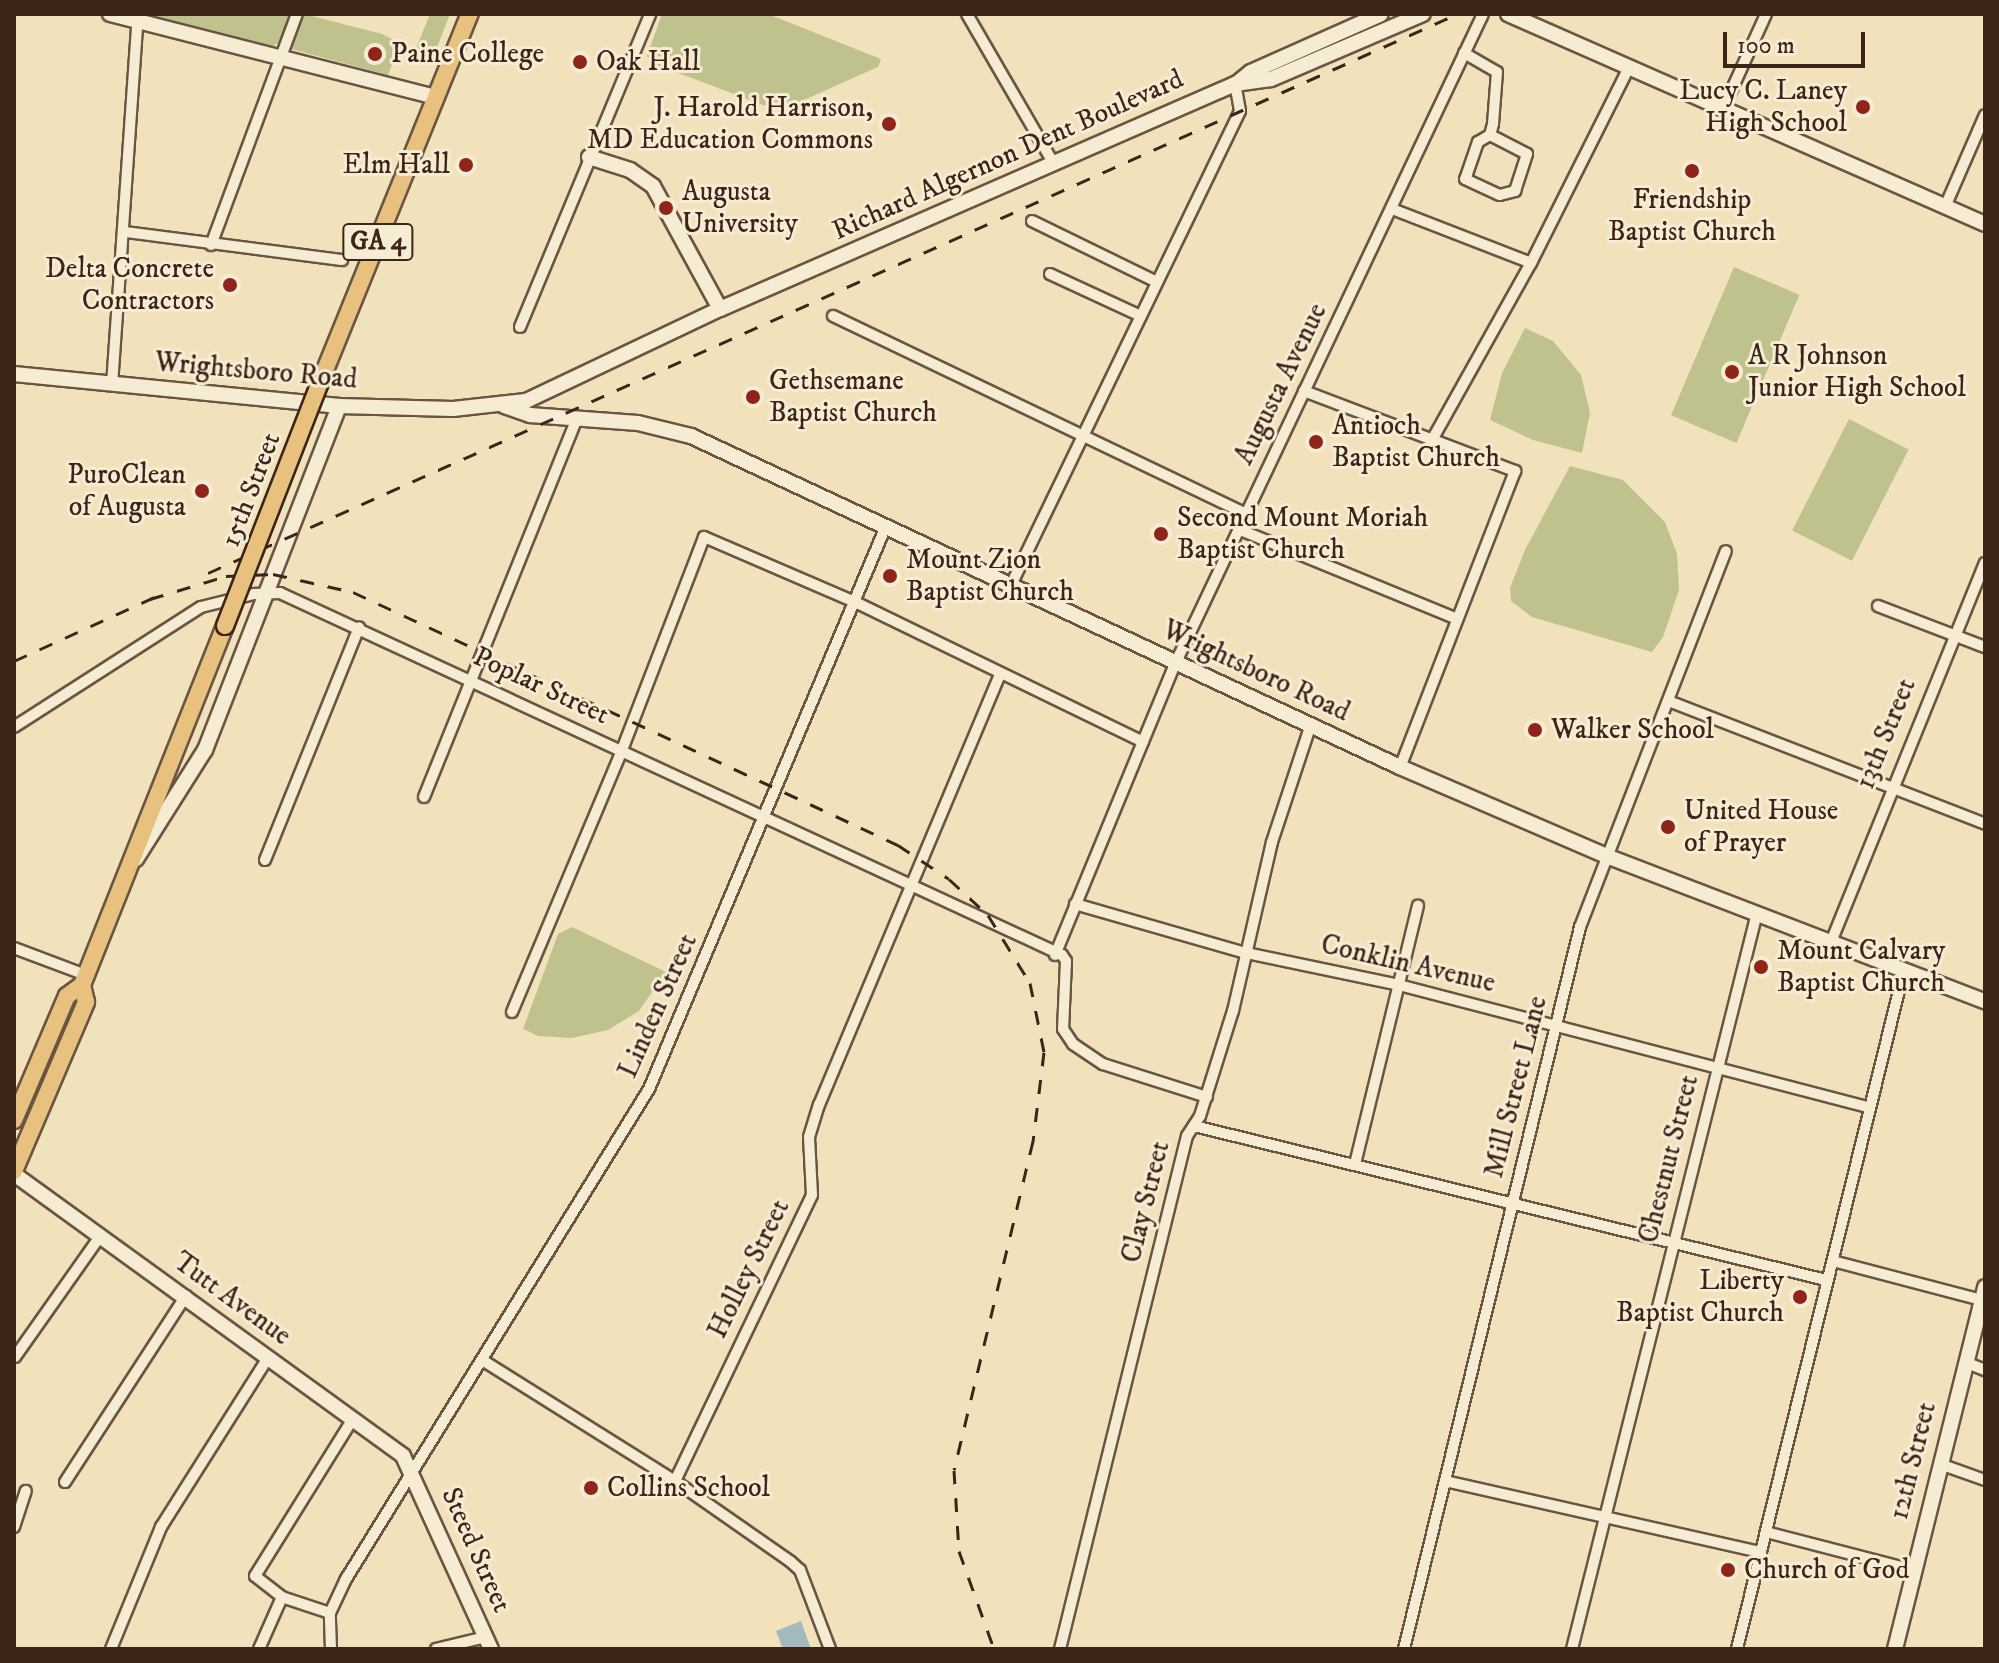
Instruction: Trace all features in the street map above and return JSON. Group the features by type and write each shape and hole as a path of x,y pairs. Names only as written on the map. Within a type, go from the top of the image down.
{"main road":[{"name":"15th Street","path":"14,1120 67,996 84,980 319,385 470,14"},
{"name":"15th Street","path":"14,1173 86,1002 84,980"}],"street":[{"path":"110,14 138,18 435,97"},
{"path":"211,245 297,14"},
{"path":"520,327 650,14"},
{"path":"1235,84 1251,72 1381,14"},
{"path":"1235,84 1271,79 1423,14"},
{"name":"Augusta Avenue","path":"1055,955 1176,662 1483,14"},
{"path":"1508,14 1985,224"},
{"path":"1723,109 1766,14"},
{"path":"968,15 1054,164"},
{"path":"112,385 126,232 138,18"},
{"path":"1464,53 1497,72 1490,135"},
{"path":"1432,440 1531,263 1629,67"},
{"path":"1011,585 1240,111 1235,84"},
{"name":"Richard Algernon Dent Boulevard","path":"499,406 526,401 720,309 1235,84"},
{"path":"1945,207 1985,115"},
{"path":"1490,135 1527,154 1515,191 1500,195 1465,179 1478,142 1490,135"},
{"path":"589,157 630,170 653,186 720,309"},
{"path":"1392,209 1531,263"},
{"path":"1032,221 1157,282"},
{"path":"126,232 342,260"},
{"path":"1050,274 1141,316"},
{"path":"833,316 1246,514"},
{"name":"Wrightsboro Road","path":"14,374 339,406 499,406 530,415 638,423 691,436 1400,767 1609,857 1985,1001"},
{"path":"1304,391 1515,471 1400,767"},
{"path":"128,869 205,750 339,406"},
{"path":"424,797 576,420"},
{"name":"Linden Street","path":"330,1613 649,1089 766,819 886,526"},
{"path":"1238,529 1457,619"},
{"path":"512,1012 622,750 704,537 855,602 1143,742"},
{"name":"Mill Street Lane","path":"1404,1649 1580,927 1671,702 1726,551"},
{"name":"13th Street","path":"1831,942 1953,635 1985,563"},
{"name":"Poplar Street","path":"14,727 182,616 215,602 280,593 359,627 1055,955"},
{"path":"1878,606 1985,647"},
{"path":"265,860 359,627"},
{"name":"Holley Street","path":"675,1481 812,1195 809,1137 819,1105 1000,674"},
{"path":"1671,702 1985,824"},
{"name":"Clay Street","path":"1060,1649 1187,1136 1207,1097 1272,842 1310,727"},
{"name":"Conklin Avenue","path":"1075,904 1246,953 1399,985 1869,1107"},
{"path":"1355,1164 1418,906"},
{"name":"Chestnut Street","path":"1572,1649 1757,913"},
{"path":"14,948 84,980"},
{"path":"1055,955 1066,961 1063,1029 1073,1044 1103,1064 1207,1097"},
{"path":"1737,1649 1904,970"},
{"path":"1194,1126 1826,1280"},
{"name":"Tutt Avenue","path":"14,1173 99,1238 186,1296 403,1456 413,1473"},
{"path":"15,1357 99,1238"},
{"path":"1833,1261 1984,1296"},
{"path":"65,1482 186,1296"},
{"name":"12th Street","path":"1895,1649 1984,1296"},
{"path":"111,1649 161,1527 268,1358"},
{"path":"482,1360 675,1481 800,1570 830,1649"},
{"path":"1965,1362 1985,1370"},
{"path":"331,1649 330,1613 282,1597 255,1576 352,1420"},
{"path":"1940,1464 1985,1480"},
{"name":"Steed Street","path":"413,1473 489,1643"},
{"path":"1445,1481 1761,1552"},
{"path":"14,1527 26,1491"},
{"path":"1766,1532 1913,1570"},
{"path":"259,1649 282,1597"},
{"path":"436,1649 489,1643"}],"green space":[{"path":"149,14 290,14 278,43 271,47"},
{"path":"304,14 382,34 415,51 430,14 450,14 431,63 398,49 388,75 291,49"},
{"path":"662,14 768,14 881,59 878,67 779,111 654,64 647,56"},
{"path":"1734,267 1799,295 1736,443 1671,415"},
{"path":"1525,328 1553,341 1581,375 1590,413 1582,453 1533,440 1490,420 1502,373"},
{"path":"1849,419 1909,449 1852,561 1792,530"},
{"path":"1570,466 1623,480 1665,522 1677,554 1679,590 1663,637 1652,652 1532,617 1511,601 1510,588 1525,550"},
{"path":"572,927 666,972 639,1011 608,1030 572,1038 538,1036 523,1029 558,934"}],"water":[{"path":"801,1621 811,1649 783,1649 776,1631"}],"railway":[{"path":"208,573 1457,14"},
{"path":"150,599 226,576 273,574 353,592 898,845 949,879 988,915 1030,983 1044,1052 1033,1141 954,1470 959,1551 994,1649"},
{"path":"14,661 161,594"}],"place":[{"name":"Paine College","path":"375,54"},
{"name":"Oak Hall","path":"580,62"},
{"name":"Lucy C. Laney High School","path":"1863,107"},
{"name":"J. Harold Harrison, MD Education Commons","path":"889,124"},
{"name":"Elm Hall","path":"466,165"},
{"name":"Friendship Baptist Church","path":"1692,171"},
{"name":"Augusta University","path":"666,208"},
{"name":"Delta Concrete Contractors","path":"230,285"},
{"name":"A R Johnson Junior High School","path":"1732,372"},
{"name":"Gethsemane Baptist Church","path":"753,397"},
{"name":"Antioch Baptist Church","path":"1316,442"},
{"name":"PuroClean of Augusta","path":"202,491"},
{"name":"Second Mount Moriah Baptist Church","path":"1161,534"},
{"name":"Mount Zion Baptist Church","path":"890,576"},
{"name":"Walker School","path":"1535,730"},
{"name":"United House of Prayer","path":"1668,827"},
{"name":"Mount Calvary Baptist Church","path":"1761,967"},
{"name":"Liberty Baptist Church","path":"1800,1297"},
{"name":"Collins School","path":"591,1488"},
{"name":"Church of God","path":"1728,1570"}]}
